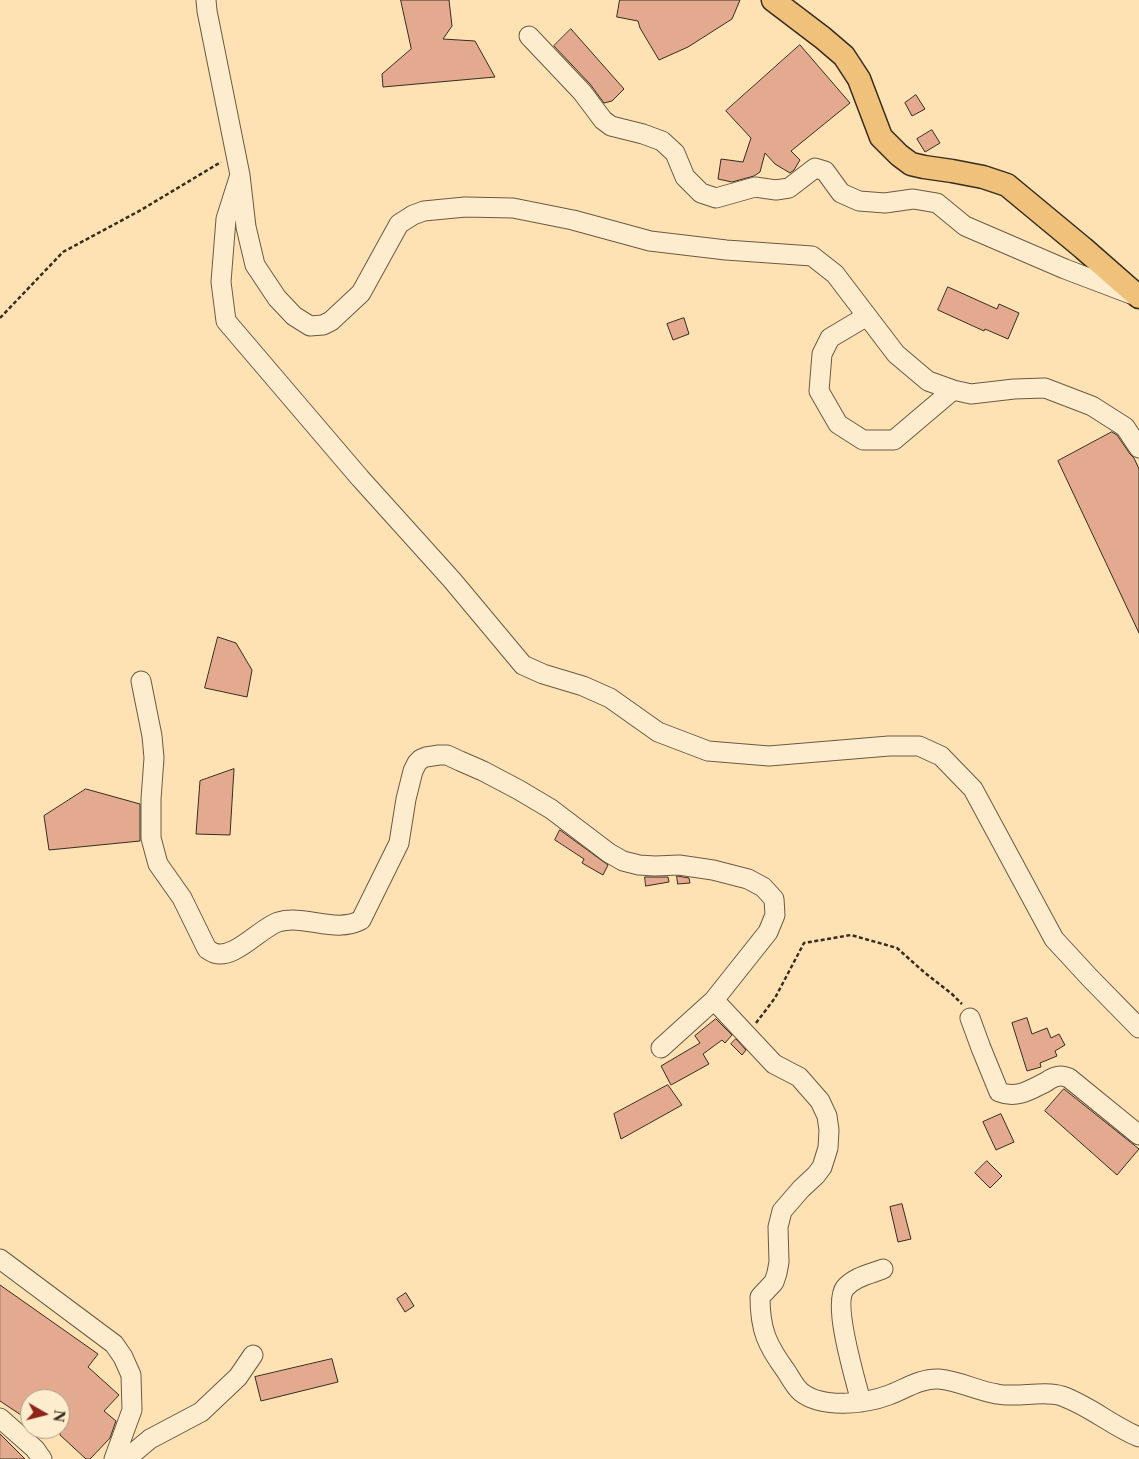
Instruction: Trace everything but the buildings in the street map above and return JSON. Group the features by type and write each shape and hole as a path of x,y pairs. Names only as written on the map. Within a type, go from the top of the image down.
{"main road":[{"path":"773,0 844,56 859,79 881,137 899,155 912,164 983,177 1007,184 1084,248 1138,297"}],"street":[{"path":"206,0 240,175 246,227 255,265 277,298 294,316 310,326 322,325 331,321 361,293 399,224 413,215 424,211 465,207 513,208 573,220 650,241 726,250 812,256 835,274 896,354 928,380 953,390 971,394 1014,389 1045,388 1092,406 1125,427 1139,448"},
{"path":"529,36 611,126 662,140 675,154 685,178 701,193 716,198 755,188 776,190 789,188 815,168 825,171 841,193 859,200 884,203 913,199 937,203 965,226 1065,269 1138,297"},
{"path":"240,175 226,219 221,282 226,321 360,478 452,580 523,666 582,686 610,698 658,732 708,751 769,756 879,747 919,746 941,756 973,789 1054,939 1139,1028"},
{"path":"867,316 830,338 822,354 819,391 838,424 863,440 894,440 953,390"},
{"path":"141,681 152,736 154,758 151,808 151,838 154,853 158,864 182,898 207,949 214,953 228,953 272,924 284,920 339,925 361,920 399,843 406,799 413,771 421,759 426,756 447,755 482,771 551,809 609,853 623,861 639,865 679,865 713,870 748,879 763,887 774,899 775,915 768,932 714,1000 661,1048"},
{"path":"714,1000 774,1064 799,1077 820,1100 827,1116 829,1130 828,1148 822,1167 782,1212 778,1227 777,1274 774,1282 760,1297 762,1327 772,1352 801,1392 817,1401 845,1404 887,1396 921,1381 937,1379 959,1382 978,1390 999,1395 1059,1396 1076,1402 1121,1429 1139,1437"},
{"path":"970,1018 999,1092 1008,1096 1018,1094 1031,1090 1052,1078 1061,1076 1069,1078 1139,1135"},
{"path":"0,1258 114,1344 123,1357 130,1375 132,1410 114,1459"},
{"path":"861,1402 843,1328 842,1300 844,1289 857,1279 882,1269"},
{"path":"126,1459 150,1439 201,1412 238,1377 253,1355"},
{"path":"0,1418 35,1449 42,1459"}],"path":[{"path":"0,318 63,252 141,210 236,154"},
{"path":"749,1038 758,1020 778,992 804,943 851,935 897,948 952,994 963,1006 970,1018"}]}
